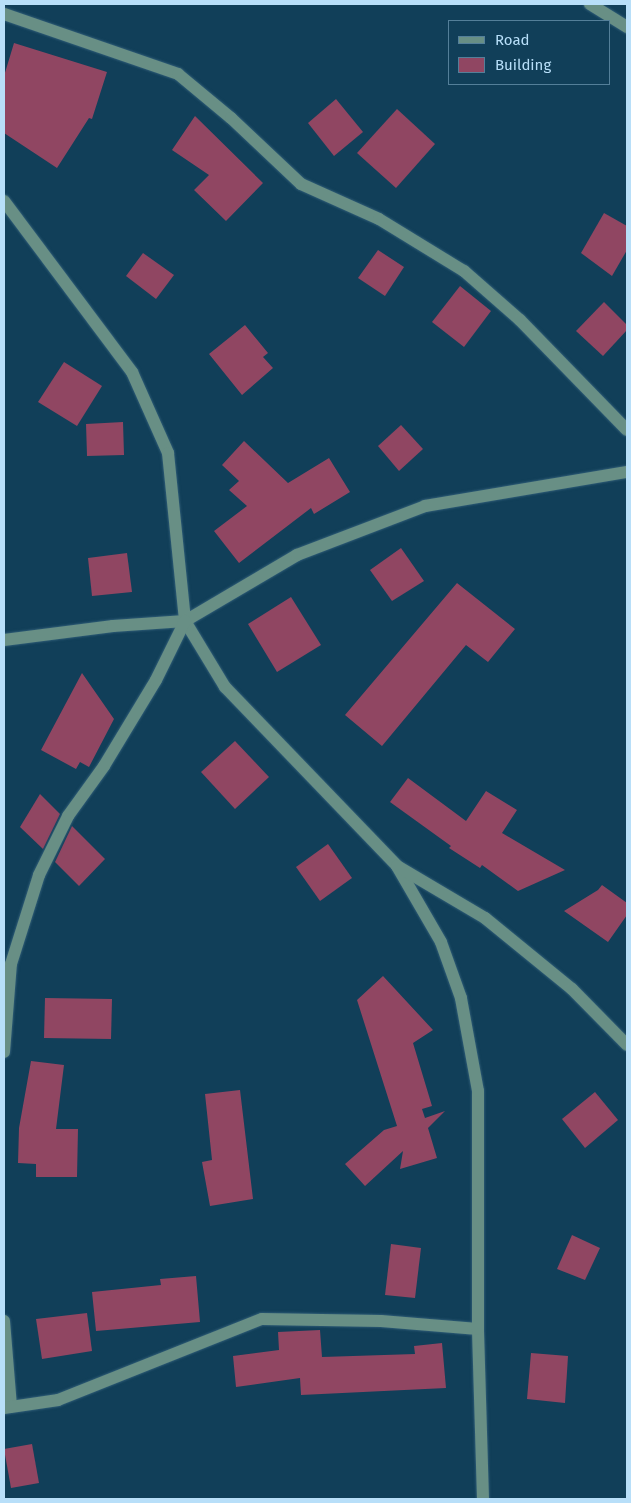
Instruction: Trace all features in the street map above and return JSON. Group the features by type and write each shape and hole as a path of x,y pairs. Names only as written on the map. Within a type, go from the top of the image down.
{"street":[{"path":"590,4 627,27"},
{"path":"4,14 178,74 231,118 301,184 380,219 464,271 520,320 627,430"},
{"path":"4,201 132,372 168,453 185,621 225,687 397,866 441,942 461,998 478,1091 478,1329 483,1499"},
{"path":"4,640 113,626 185,621 297,555 425,506 627,472"},
{"path":"4,1052 11,964 39,875 68,816 104,766 156,680 185,621"},
{"path":"397,866 485,918 572,989 627,1045"},
{"path":"4,1320 7,1407 58,1400 262,1320 381,1321 478,1329"}],"building":[{"path":"14,43 107,72 92,119 89,118 57,168 4,133 4,76"},
{"path":"336,99 363,132 334,156 308,123"},
{"path":"397,109 435,144 396,188 357,153"},
{"path":"195,116 263,183 226,221 194,190 209,175 172,150"},
{"path":"604,213 627,226 627,250 612,276 581,253"},
{"path":"378,250 404,267 385,296 358,278"},
{"path":"143,253 174,275 156,299 126,276"},
{"path":"460,286 491,311 464,347 432,322"},
{"path":"604,302 627,325 627,330 603,356 576,331"},
{"path":"245,325 268,353 263,357 273,368 242,395 209,354"},
{"path":"64,362 102,386 77,426 38,402"},
{"path":"123,422 124,455 87,456 86,424"},
{"path":"401,425 423,449 399,471 378,446"},
{"path":"244,441 288,483 329,458 350,492 314,514 311,508 239,563 214,531 247,506 229,490 239,481 222,465"},
{"path":"401,548 424,581 392,601 370,570"},
{"path":"127,553 132,592 92,596 88,558"},
{"path":"457,583 515,629 488,662 466,645 382,746 345,715"},
{"path":"291,597 321,645 277,672 248,624"},
{"path":"82,673 114,719 89,767 80,762 76,769 41,750"},
{"path":"235,741 269,777 235,809 201,772"},
{"path":"408,778 466,821 486,791 517,810 502,833 565,870 518,891 482,865 480,868 449,848 451,846 390,802"},
{"path":"40,794 60,814 43,849 20,827"},
{"path":"72,826 105,859 79,886 55,862"},
{"path":"328,844 352,878 320,901 296,867"},
{"path":"602,885 627,903 627,915 608,942 564,911 598,890"},
{"path":"383,976 433,1030 413,1043 432,1106 422,1109 425,1118 445,1111 428,1128 437,1158 400,1169 403,1151 365,1186 345,1164 384,1130 397,1126 357,1000"},
{"path":"45,998 112,999 111,1039 44,1038"},
{"path":"31,1061 64,1065 56,1129 78,1129 77,1177 36,1177 36,1164 18,1163 19,1128"},
{"path":"240,1090 253,1199 210,1206 202,1162 212,1160 205,1094"},
{"path":"595,1092 618,1120 585,1148 562,1119"},
{"path":"572,1235 600,1248 585,1280 557,1269"},
{"path":"391,1244 421,1248 415,1298 385,1295"},
{"path":"196,1276 200,1322 96,1331 92,1292 161,1285 160,1279"},
{"path":"87,1313 92,1351 42,1359 36,1319"},
{"path":"320,1330 322,1357 415,1354 414,1346 442,1343 446,1388 301,1395 300,1378 236,1387 233,1356 279,1350 278,1332"},
{"path":"531,1353 568,1356 565,1403 527,1399"},
{"path":"32,1444 39,1483 11,1488 4,1449"}]}
